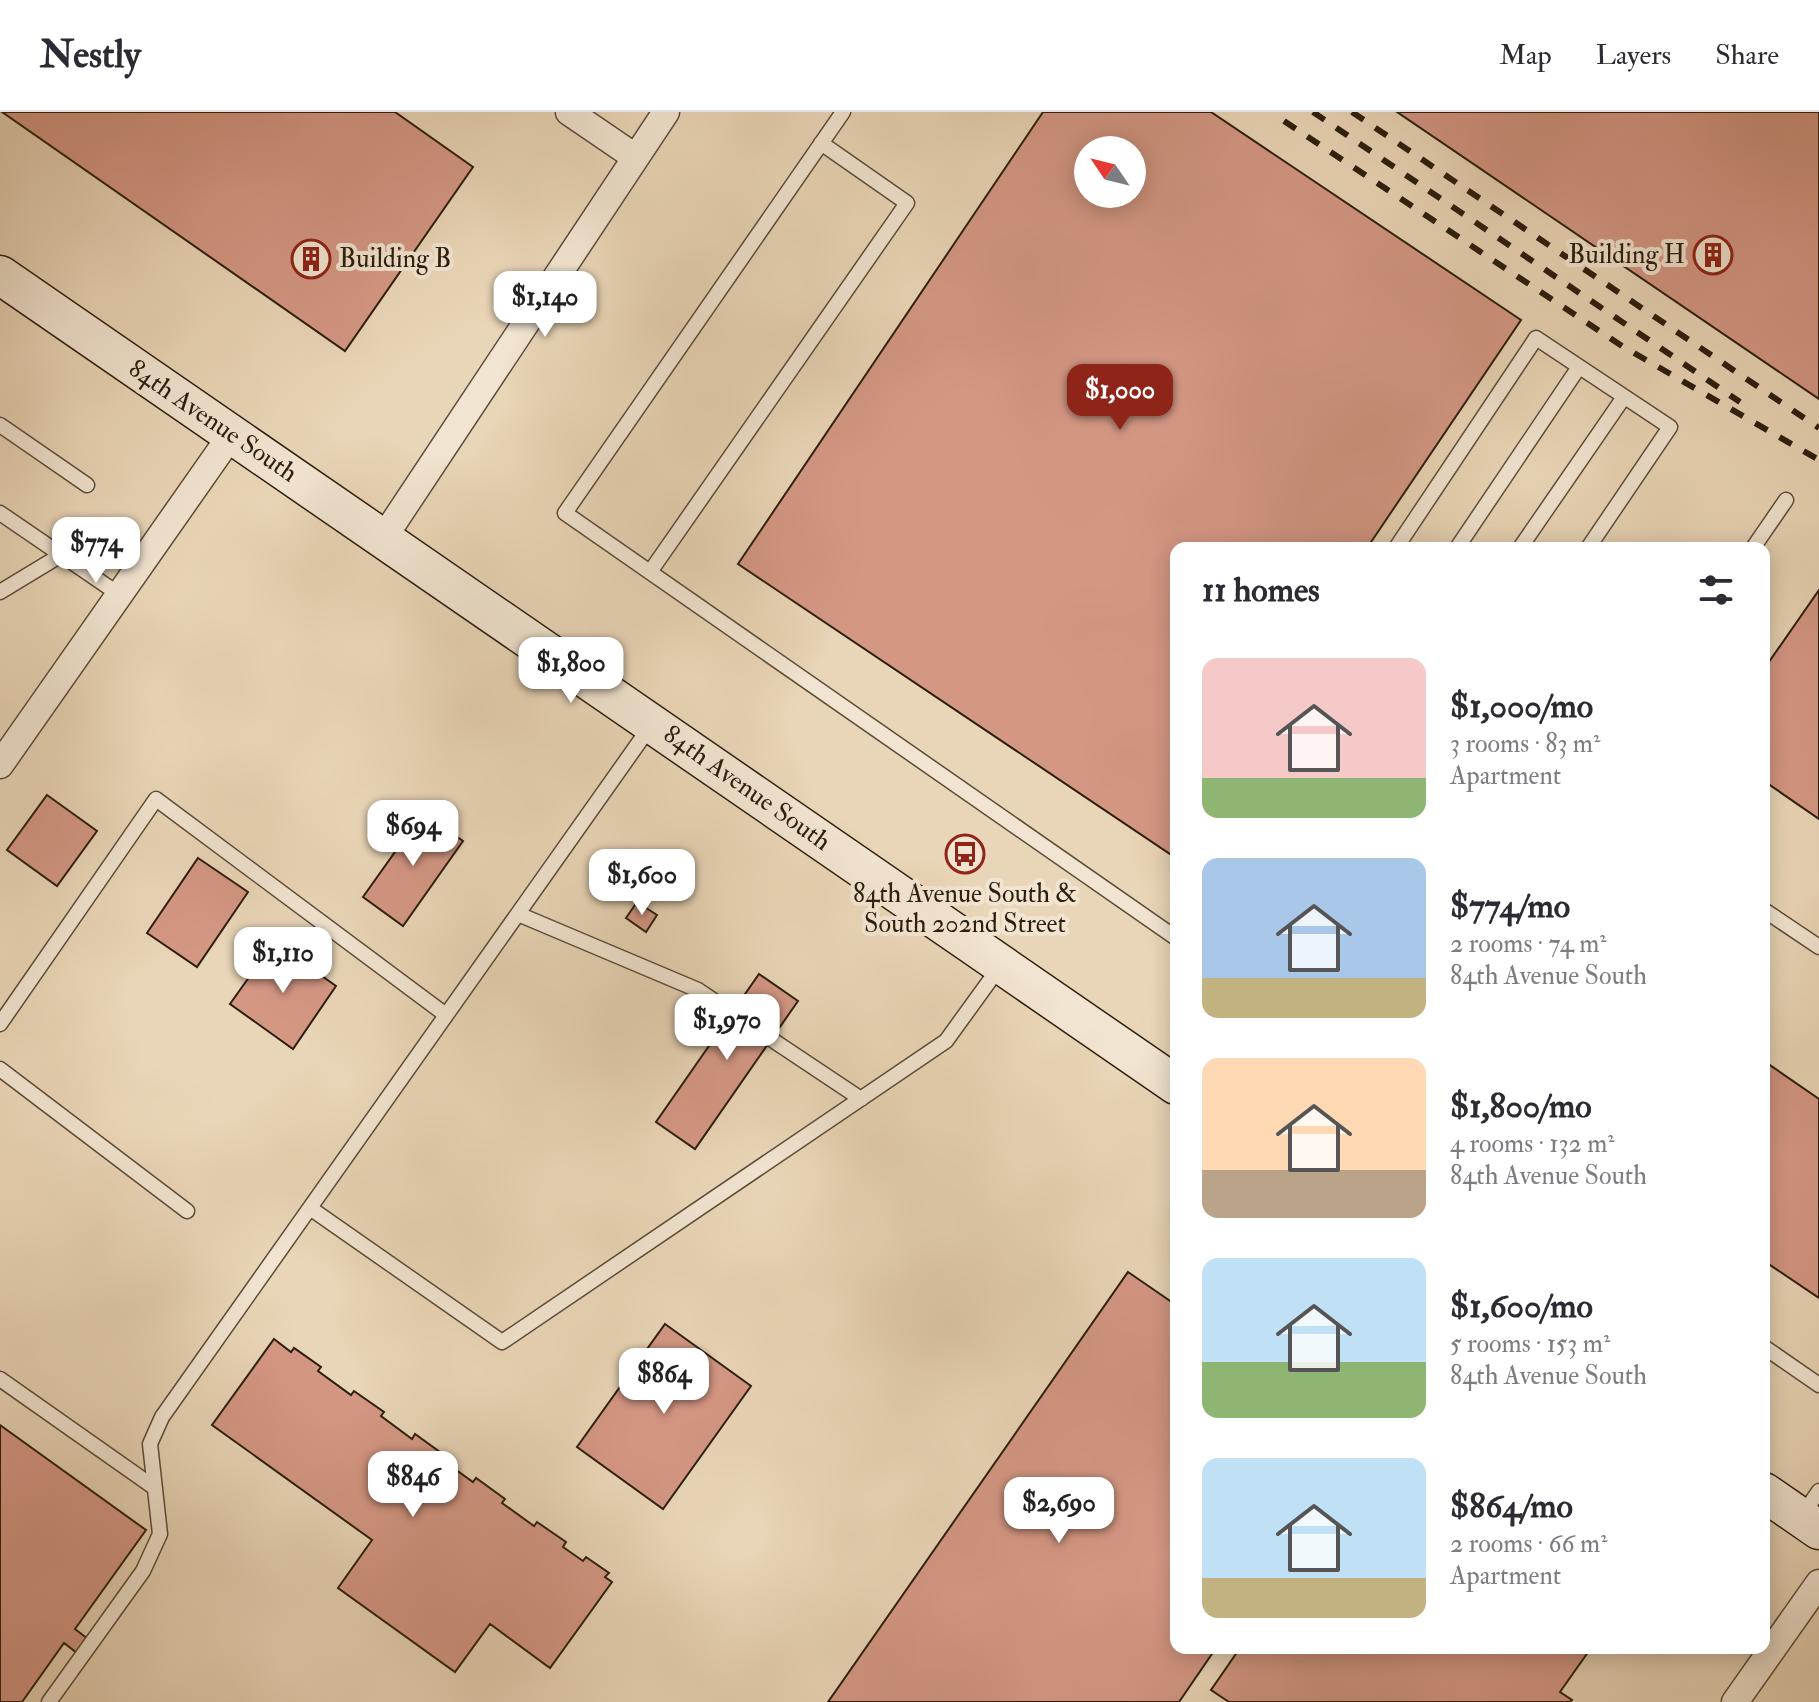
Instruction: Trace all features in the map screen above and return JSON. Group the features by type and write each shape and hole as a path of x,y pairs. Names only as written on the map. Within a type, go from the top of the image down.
{"main road":[{"name":"84th Avenue South","path":"0,275 1170,1081"},
{"path":"1770,1495 1813,1513"}],"street":[{"path":"569,112 635,157"},
{"path":"384,537 666,112"},
{"path":"0,765 232,434"},
{"path":"1770,1652 1819,1583"},
{"path":"1735,1702 1769,1654"}],"lane":[{"path":"843,112 565,513 1170,934"},
{"path":"650,572 907,203 821,143"},
{"path":"1400,542 1536,338 1670,427 1592,542"},
{"path":"1461,542 1579,367"},
{"path":"1524,542 1624,397"},
{"path":"0,425 87,485"},
{"path":"1757,542 1786,500"},
{"path":"0,513 120,595"},
{"path":"0,592 61,555"},
{"path":"49,1702 143,1571 156,1545 160,1534 150,1444 162,1417 653,723"},
{"path":"0,1024 156,799 446,1015"},
{"path":"518,914 698,990 732,1013"},
{"path":"1770,914 1819,947"},
{"path":"310,1208 502,1342 946,1041 1002,965"},
{"path":"771,1039 861,1099"},
{"path":"0,1069 187,1211"},
{"path":"1770,1351 1819,1385"},
{"path":"0,1379 155,1488"}],"building":[{"name":"Building B","path":"2,112 395,112 473,167 345,351"},
{"path":"1043,112 1211,112 1521,320 1371,542 1170,542 1170,854 738,564"},
{"name":"Building H","path":"1397,112 1819,112 1819,399"},
{"path":"1819,590 1819,819 1770,785 1770,660"},
{"path":"47,795 97,831 57,886 7,850"},
{"path":"423,813 463,841 403,926 363,897 397,849 392,846 405,827 410,830"},
{"path":"198,858 248,892 197,967 147,933"},
{"path":"637,902 657,915 646,932 626,918"},
{"path":"274,942 336,986 293,1049 230,1004"},
{"path":"759,974 798,1001 695,1149 656,1122"},
{"path":"1770,1065 1819,1099 1819,1298 1770,1265"},
{"path":"1128,1272 1170,1301 1170,1654 1212,1654 1179,1702 828,1702"},
{"path":"665,1324 751,1386 663,1509 577,1447"},
{"path":"274,1339 291,1352 294,1348 321,1367 318,1371 351,1395 354,1391 384,1412 381,1416 412,1439 415,1434 444,1455 441,1459 473,1482 476,1478 505,1499 502,1503 534,1526 537,1522 566,1542 563,1547 583,1561 586,1557 609,1573 605,1577 612,1582 550,1668 490,1624 455,1672 338,1588 372,1540 212,1425"},
{"path":"0,1425 146,1530 75,1629 88,1639 77,1653 64,1643 22,1702 0,1702"},
{"path":"1236,1654 1587,1654 1560,1692 1572,1700 1570,1702 1229,1702 1211,1690"}],"railway":[{"path":"1313,112 1740,402"},
{"path":"1352,112 1819,428"},
{"path":"1284,121 1622,346 1819,460"}],"place":[{"name":"Building H","path":"1713,255"},
{"name":"Building B","path":"311,259"},
{"name":"84th Avenue South & South 202nd Street","path":"965,854"}]}
